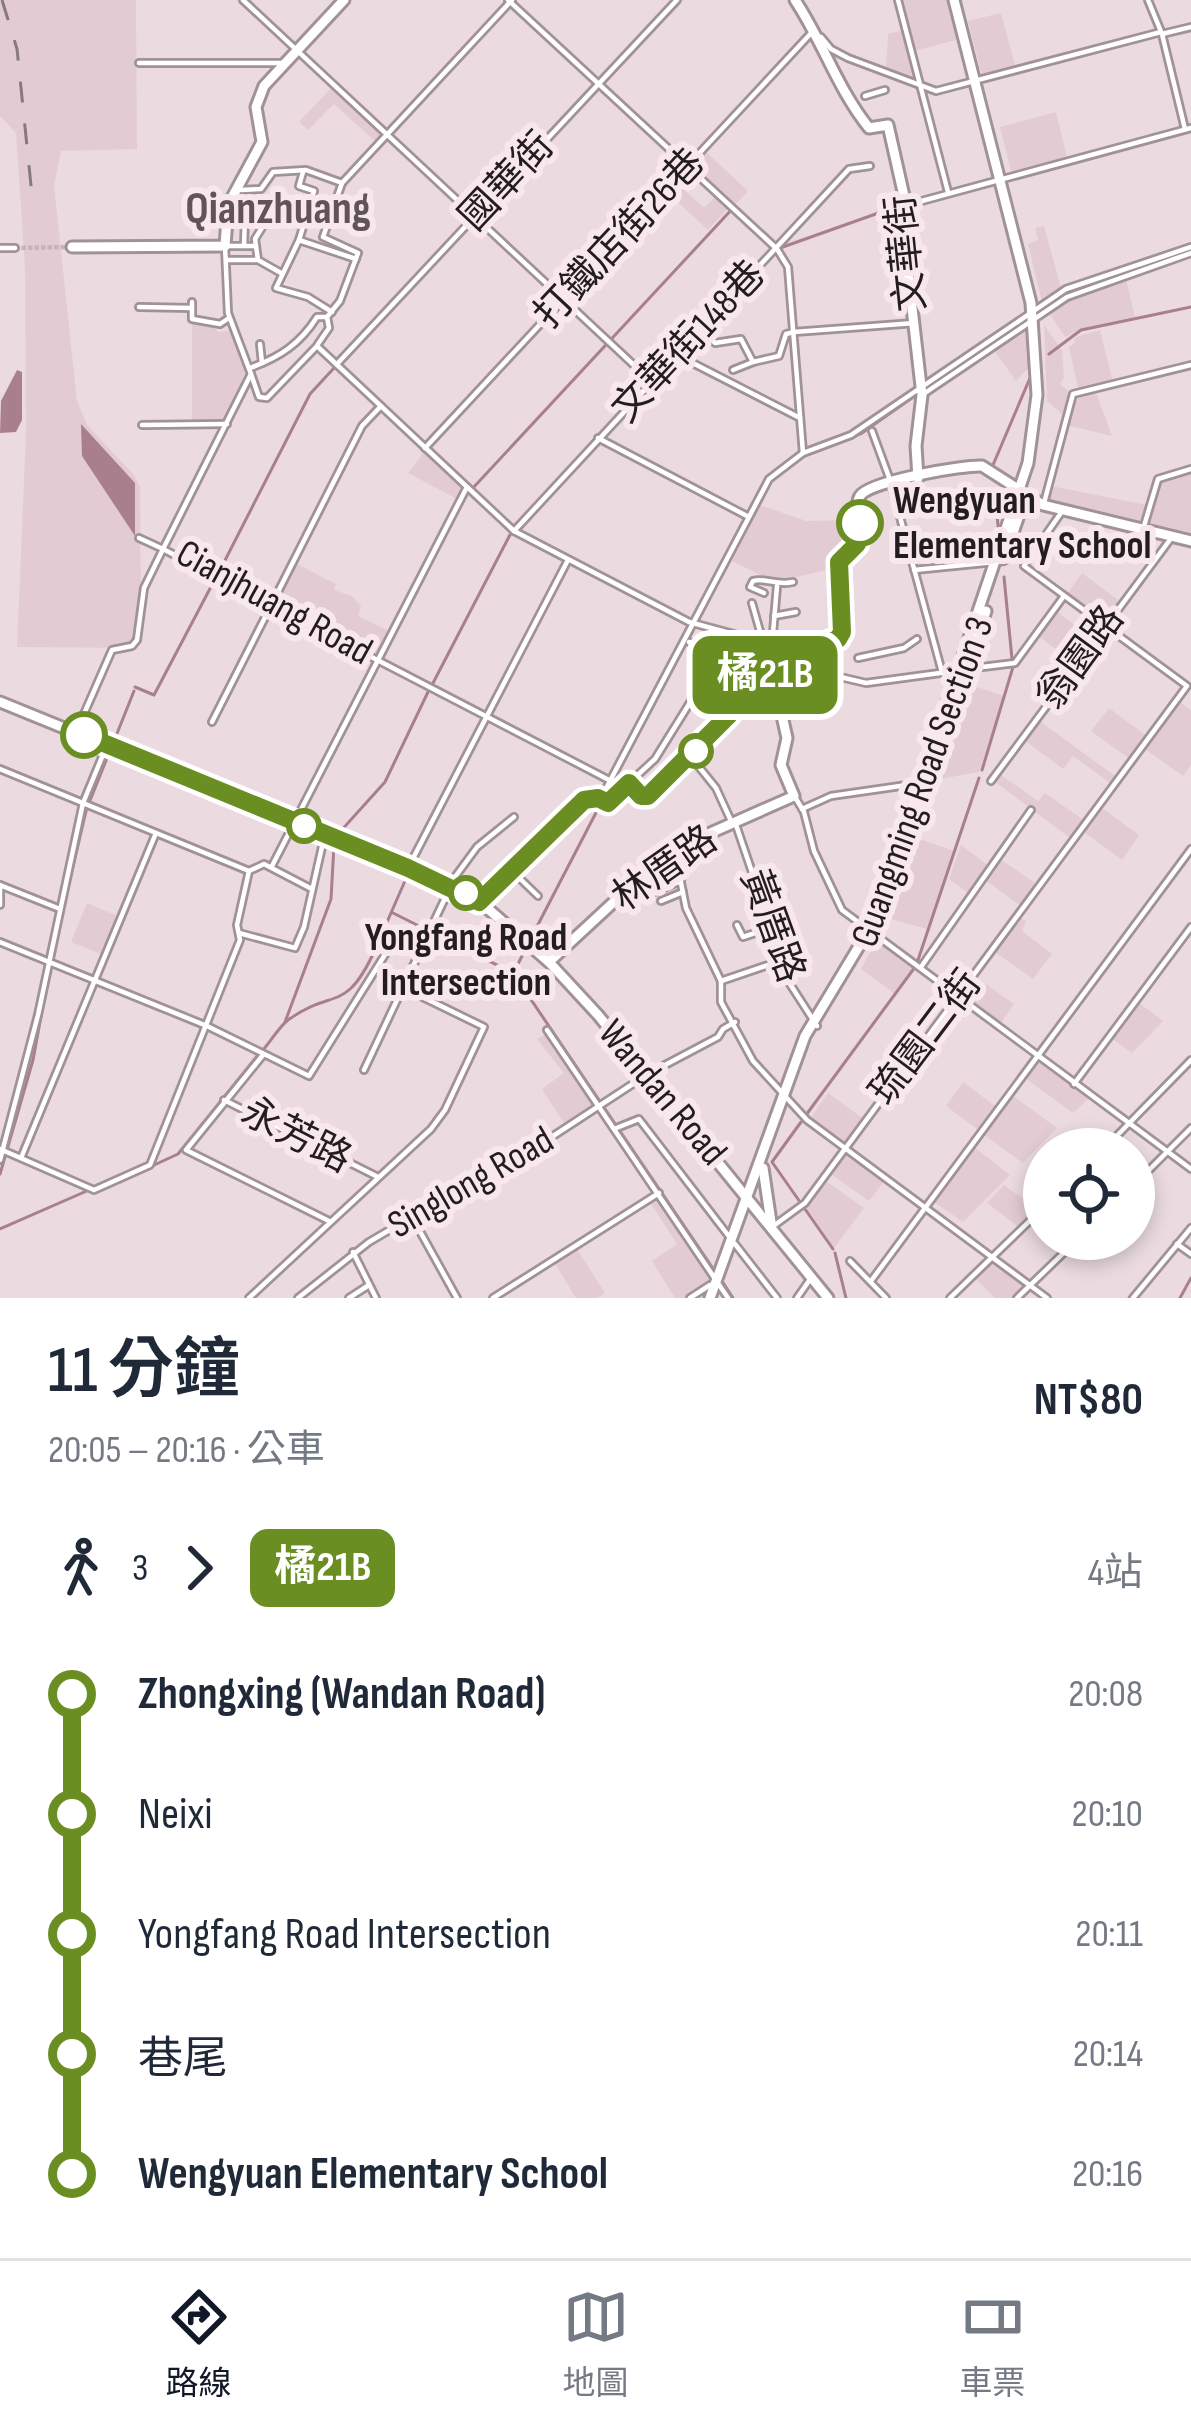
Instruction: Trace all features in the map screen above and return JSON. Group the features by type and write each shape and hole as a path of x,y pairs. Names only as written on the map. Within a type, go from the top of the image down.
{"street":[{"path":"244,0 652,382"},
{"path":"344,0 260,93 256,107 262,142 234,190 225,217 230,318 260,397 267,398 317,346 356,259 355,249 323,237 342,183 510,1 778,248 788,267 803,453"},
{"name":"國華街","path":"337,364 677,0"},
{"path":"797,0 831,50 936,92 1191,27"},
{"path":"898,0 949,192"},
{"name":"Guangming Road Section 3","path":"748,1196 805,1036 872,933 1024,493 1037,395 1035,313 956,0"},
{"path":"906,204 1188,129 1148,0"},
{"name":"文華街","path":"814,29 833,75 869,128 888,125 906,204 904,238 921,391"},
{"name":"打鐵店街26巷","path":"425,448 814,29"},
{"path":"139,63 285,63"},
{"path":"865,96 885,90"},
{"name":"文華街148巷","path":"513,530 850,169 870,166"},
{"path":"234,190 258,191 273,172 303,172 342,183"},
{"path":"303,172 299,187 314,190 276,288 308,297 330,315"},
{"path":"244,246 245,216"},
{"path":"259,260 256,246 263,226"},
{"path":"298,240 356,259"},
{"path":"72,247 256,246"},
{"path":"0,248 15,248"},
{"path":"600,800 769,479 803,453 851,435 1035,313 1191,250"},
{"path":"226,260 259,260 281,273"},
{"path":"139,307 192,305 192,319 220,324 230,318"},
{"path":"251,371 278,358 317,317 330,315"},
{"path":"733,370 779,356 786,334 915,323"},
{"path":"701,329 716,343 741,339 753,362"},
{"path":"260,344 262,363"},
{"path":"317,346 513,530 692,622 763,642"},
{"path":"677,355 800,419"},
{"path":"1043,505 1073,394 1191,365"},
{"name":"Cianjhuang Road","path":"251,371 163,549 609,781"},
{"path":"918,478 921,391"},
{"path":"212,722 362,426 381,406"},
{"path":"142,424 226,424"},
{"path":"872,431 890,480 942,672"},
{"path":"598,438 747,516"},
{"path":"732,689 842,632 839,562 857,544 858,500 862,493 890,480 975,465 989,469 1043,505 1191,541"},
{"path":"1143,530 1158,479 1191,469"},
{"path":"272,867 467,487"},
{"path":"1064,510 1024,566 1190,685"},
{"name":"翁園路","path":"991,781 1172,537"},
{"path":"76,732 112,650 132,646 137,640 144,588 163,549 139,538"},
{"path":"408,868 568,560"},
{"path":"914,570 1001,560"},
{"path":"764,592 750,587 753,581 777,586 793,582"},
{"path":"689,641 746,659 771,656 777,586"},
{"name":"翁園路","path":"826,644 839,679 866,683 1015,662 1064,596"},
{"path":"752,603 787,738 782,765 842,910 1191,1169"},
{"path":"774,616 796,612"},
{"path":"858,658 904,648 917,639"},
{"path":"479,902 584,800 610,802 629,783 656,759 709,672 732,689 734,708 692,757 648,796 641,796 629,783"},
{"name":"琉園二街","path":"772,1227 803,1205 1190,685"},
{"name":"Wandan Road","path":"0,702 408,868 479,902 550,962 648,1074 828,1298"},
{"path":"734,708 780,714"},
{"path":"0,1160 38,1015 83,803 107,745"},
{"name":"黃厝路","path":"692,757 734,822 796,997 815,1025"},
{"path":"0,769 249,871"},
{"path":"802,809 831,796 924,783"},
{"name":"林厝路","path":"550,962 637,879 687,844 794,796"},
{"path":"920,968 1031,810"},
{"path":"364,1070 451,886 477,847 514,818"},
{"path":"21,1158 156,833"},
{"path":"239,933 292,950 304,927 325,835"},
{"path":"871,1281 1191,849"},
{"name":"黃厝路","path":"671,858 686,908 721,981 721,1002 756,1064 785,1098 844,1148 1047,1298"},
{"path":"2,1150 94,1190 150,1165 237,949 237,925 249,871 260,865 272,867 310,888"},
{"path":"511,870 538,896"},
{"path":"656,892 681,881"},
{"path":"0,905 0,885 60,909"},
{"path":"662,901 683,892"},
{"path":"737,925 743,937 770,928"},
{"path":"1075,1084 1191,927"},
{"name":"永芳路","path":"0,941 207,1026 310,1076 386,953"},
{"path":"721,981 771,964 780,956"},
{"name":"永芳路","path":"224,1100 378,1177 445,1110 484,1029 404,988"},
{"name":"Singlong Road","path":"302,1297 353,1252 495,1174 735,1022"},
{"path":"547,1030 728,1298"},
{"name":"永芳路","path":"264,1054 187,1151 329,1221"},
{"path":"1126,1128 1191,1060"},
{"path":"616,1128 638,1119 777,1298"},
{"path":"1155,1165 1191,1128"},
{"path":"730,1174 742,1179 760,1168 772,1227"},
{"path":"249,1298 378,1177"},
{"path":"493,1298 659,1193"},
{"path":"733,1241 748,1196"},
{"path":"712,1298 748,1196"},
{"path":"742,1222 758,1215 772,1227"},
{"path":"412,1217 458,1298"},
{"path":"950,1298 1023,1228"},
{"path":"1133,1298 1191,1228"},
{"path":"1177,1244 1191,1254"},
{"path":"353,1252 376,1298"},
{"path":"1017,1298 1057,1260"},
{"path":"850,1261 886,1298"},
{"path":"797,1298 812,1278"},
{"path":"690,1298 718,1282"},
{"path":"350,1298 369,1285"}],"shaded area":[{"path":"0,0 136,0 137,149 61,151 54,185 77,401 87,425 140,487 141,614 136,648 17,647 26,431 25,268 16,133 0,116"},
{"path":"902,0 949,0 959,39 915,51"},
{"path":"1001,13 1016,69 982,76 968,21"},
{"path":"904,30 916,81 886,69 888,34"},
{"path":"333,86 385,133 376,142 334,104 308,130 299,122"},
{"path":"1056,112 1067,157 1011,171 1000,127"},
{"path":"705,151 748,191 733,207 691,167"},
{"path":"676,182 704,208 717,195 729,207 708,230 667,192"},
{"path":"1044,226 1061,288 1042,302 1028,244 1038,240 1035,228"},
{"path":"1126,279 1135,317 1065,337 1049,313 1071,299"},
{"path":"192,323 218,332 234,330 249,369 226,423 192,423"},
{"path":"1028,325 1033,338 1028,343 1031,365 1016,381 993,349"},
{"path":"1044,325 1062,350 1064,378 1060,384 1070,392 1064,416 1047,401"},
{"path":"1100,330 1113,382 1078,388 1069,347 1076,337"},
{"path":"17,370 22,372 22,420 16,432 0,433 1,401"},
{"path":"1095,390 1112,436 1066,425 1074,396"},
{"path":"81,424 135,483 135,536 82,456"},
{"path":"424,452 463,488 459,500 408,473"},
{"path":"1191,471 1191,540 1146,528 1157,481"},
{"path":"1051,486 1147,505 1141,527 1047,502"},
{"path":"760,505 806,521 856,520 854,545 838,555 835,568 775,582 732,561"},
{"path":"295,563 336,584 334,590 352,596 361,606 358,616 391,632 378,660 314,626 320,613 279,593"},
{"path":"1082,573 1121,602 1105,624 1066,596"},
{"path":"1056,611 1094,640 1076,664 1038,636"},
{"path":"968,684 1004,696 979,772 935,780"},
{"path":"1180,702 1191,710 1191,765 1183,776 1145,749"},
{"path":"1109,708 1148,737 1131,760 1091,731"},
{"path":"1038,720 1118,778 1113,785 1073,756 1063,769 1024,740"},
{"path":"998,773 1038,801 1045,793 1082,819 1092,812 1070,838 994,781"},
{"path":"1102,808 1139,835 1122,860 1084,832"},
{"path":"914,837 954,851 927,929 887,918"},
{"path":"961,845 989,866 969,894 949,879"},
{"path":"1000,859 1038,885 1022,907 985,880"},
{"path":"87,903 120,917 104,955 71,942"},
{"path":"1020,918 1026,921 1022,931 1052,954 1033,979 995,952"},
{"path":"877,940 913,967 894,993 861,969"},
{"path":"976,977 1014,1004 999,1026 961,997"},
{"path":"1138,1002 1163,1021 1132,1053 1111,1038"},
{"path":"549,1032 597,1105 566,1126 542,1089 564,1073 537,1039"},
{"path":"1038,1060 1089,1098 1073,1113 1025,1078"},
{"path":"963,1082 999,1109 981,1132 946,1106"},
{"path":"828,1093 865,1120 846,1147 809,1120"},
{"path":"1012,1095 1057,1128 1023,1128 1023,1163 983,1134"},
{"path":"974,1147 1010,1175 963,1222 934,1202"},
{"path":"847,1152 885,1180 869,1201 831,1174"},
{"path":"826,1181 864,1208 834,1248 806,1207"},
{"path":"1004,1185 1023,1199 1023,1225 1020,1228 987,1203"},
{"path":"658,1195 713,1277 687,1298 675,1298 652,1261 677,1244 649,1201"},
{"path":"577,1249 605,1293 597,1298 576,1298 554,1262"},
{"path":"993,1259 1030,1287 1018,1298 995,1298 975,1278"}],"waterway":[{"path":"780,248 901,205"},
{"path":"472,489 734,207"},
{"path":"1065,292 1191,250"},
{"path":"1049,354 1081,330 1191,307"},
{"path":"926,388 1027,319"},
{"path":"218,574 310,394 334,368"},
{"path":"993,465 1030,378"},
{"path":"833,445 862,433 919,393"},
{"path":"805,455 820,450"},
{"path":"995,495 999,535"},
{"path":"432,685 513,529"},
{"path":"1004,577 1012,659"},
{"path":"135,687 154,695 214,581"},
{"path":"982,770 1013,667"},
{"path":"114,741 134,691"},
{"path":"338,834 385,782 428,692"},
{"path":"89,803 109,753"},
{"path":"917,963 979,778"},
{"path":"531,938 600,805"},
{"path":"64,905 87,807"},
{"path":"285,1022 331,899 334,845"},
{"path":"377,945 408,874"},
{"path":"393,913 427,930"},
{"path":"433,933 513,973 714,1270"},
{"path":"263,1050 288,1020 355,984 375,950"},
{"path":"514,972 525,950"},
{"path":"0,1174 33,1060 50,967"},
{"path":"806,1115 915,967"},
{"path":"139,1172 178,1154 258,1055"},
{"path":"801,1122 772,1162 833,1249"},
{"path":"0,1229 89,1190"},
{"path":"1129,1298 1191,1224"},
{"path":"835,1253 846,1298"},
{"path":"720,1278 733,1298"},
{"path":"1180,1298 1191,1278"}],"tunnel":[{"path":"15,248 72,247"}],"railway":[{"path":"2,0 17,49 32,195"}],"bus line":[{"name":"橘21B","path":"84,735 408,868 479,902 587,798 608,803 629,783 641,796 648,796 728,716 734,708 732,689 736,686 768,674 791,655 838,639 842,632 839,562 857,544 860,523"}],"place":[{"name":"Wengyuan Elementary School","path":"860,523"},
{"name":"Yongfang Road Intersection","path":"466,893"}],"district":[{"name":"Qianzhuang","path":"278,209"}]}
